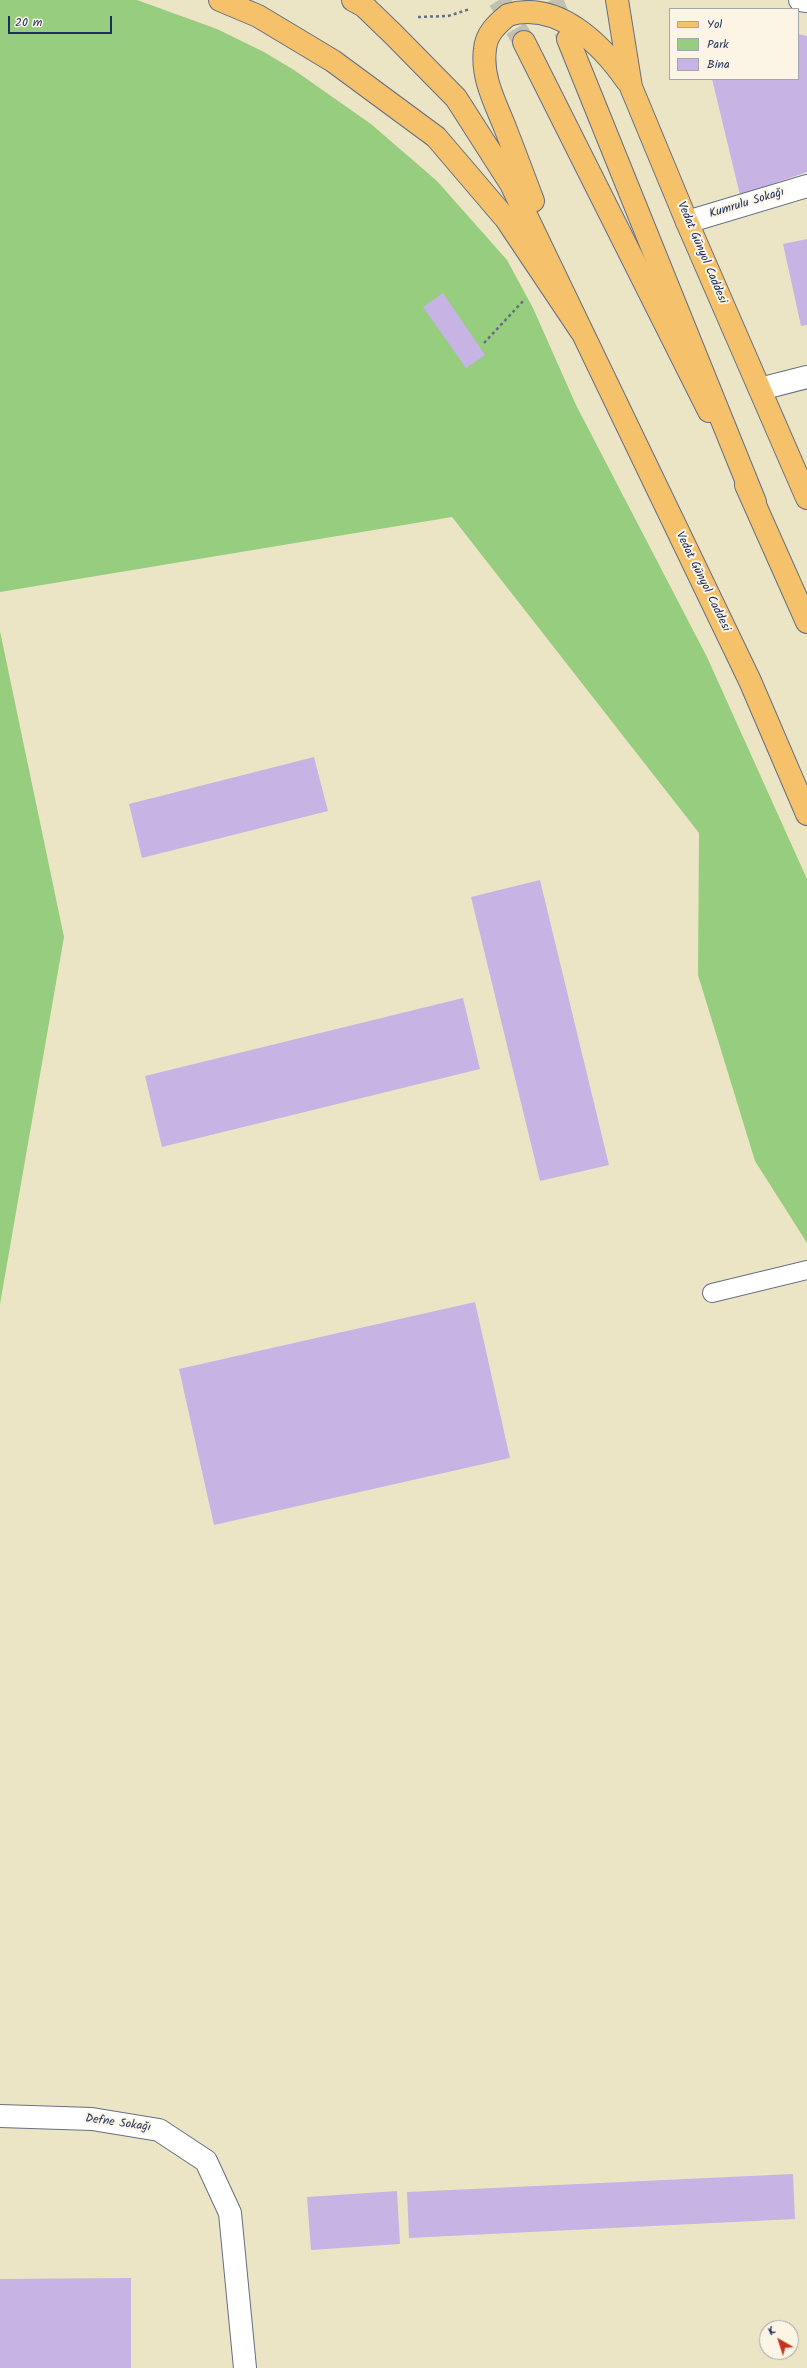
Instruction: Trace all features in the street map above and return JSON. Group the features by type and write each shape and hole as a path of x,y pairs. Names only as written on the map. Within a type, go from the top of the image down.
{"main road":[{"path":"220,0 258,16 333,61 436,137 506,219 581,331"},
{"path":"353,0 364,6 402,42 456,98 511,184 581,331"},
{"name":"Vedat Günyol Caddesi","path":"617,0 631,87 687,222 807,498"},
{"path":"581,331 487,81 484,48 494,26 520,7 545,5 566,11 604,48 631,87"},
{"path":"568,39 755,502 807,622"},
{"path":"524,42 755,502"},
{"name":"Vedat Günyol Caddesi","path":"581,331 750,681 807,814"}],"street":[{"path":"800,0 807,1"},
{"name":"Kumrulu Sokağı","path":"687,222 807,186"},
{"path":"760,389 807,377"},
{"name":"Defne Sokağı","path":"0,2116 92,2119 159,2130 206,2161 230,2213 245,2368"}],"lane":[{"path":"712,1293 807,1270"}],"path":[{"path":"414,17 448,16 476,7"},
{"path":"484,343 529,294"}],"green space":[{"path":"0,0 137,0 217,29 264,52 294,70 371,124 437,181 507,260 533,308 576,405 707,657 807,879 807,1243 755,1161 698,975 699,833 452,517 0,592"},
{"path":"0,631 64,937 0,1304"}],"building":[{"path":"799,34 807,36 807,172 740,195 712,80 799,80"},
{"path":"807,239 807,325 801,326 783,244"},
{"path":"443,293 485,355 466,368 423,307"},
{"path":"314,757 328,811 142,858 129,804"},
{"path":"540,880 609,1165 540,1181 471,897"},
{"path":"463,998 480,1069 162,1147 145,1076"},
{"path":"475,1302 510,1458 214,1525 179,1369"},
{"path":"793,2174 795,2219 409,2238 407,2192"},
{"path":"397,2191 400,2244 311,2250 307,2197"},
{"path":"131,2278 131,2368 0,2368 0,2279"}],"tunnel":[{"path":"499,0 524,42"},
{"path":"552,0 566,34"}]}
